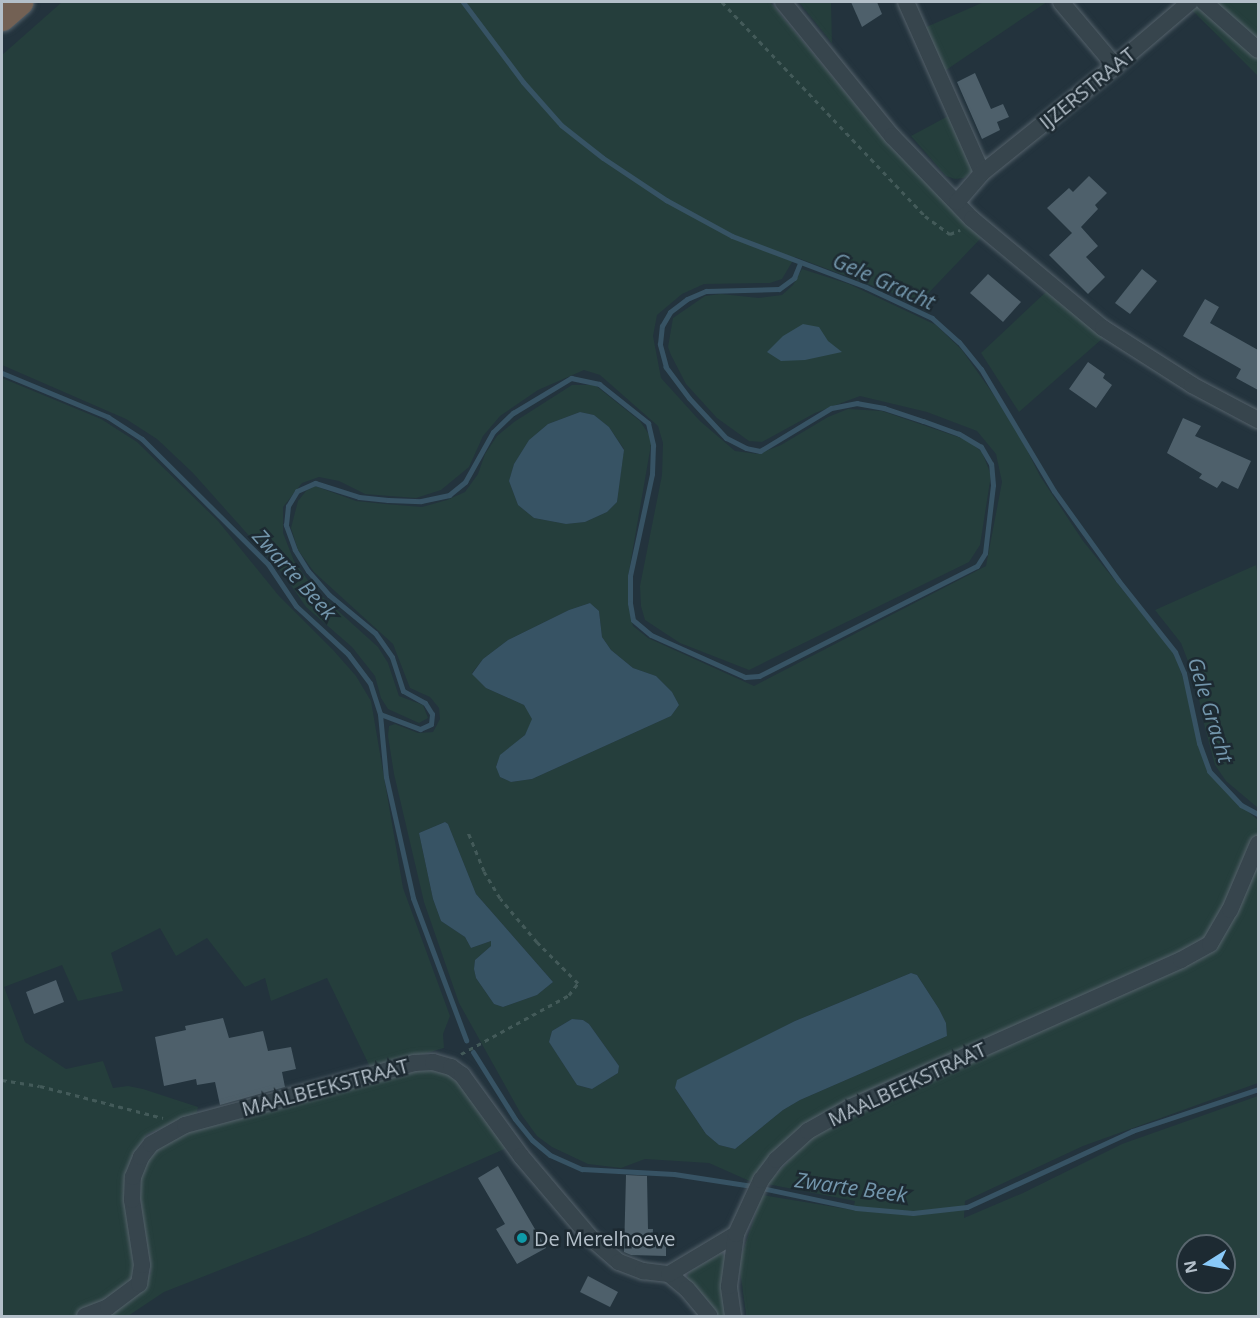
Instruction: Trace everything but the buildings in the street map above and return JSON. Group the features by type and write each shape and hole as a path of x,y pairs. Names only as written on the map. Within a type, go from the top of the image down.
{"highway":[{"path":"2,17 19,2"}],"street":[{"path":"783,2 892,136 972,219 1103,328 1192,385 1258,420"},
{"path":"906,2 982,172"},
{"path":"1061,2 1115,66"},
{"name":"IJZERSTRAAT","path":"957,202 982,172 1115,66 1190,2"},
{"path":"1204,2 1258,50"},
{"name":"MAALBEEKSTRAAT","path":"733,1317 729,1286 736,1234 761,1180 776,1160 808,1131 851,1107 1181,960 1210,944 1230,910 1258,844"},
{"name":"MAALBEEKSTRAAT","path":"85,1317 108,1307 139,1284 142,1265 132,1200 133,1177 141,1157 150,1144 185,1125 414,1063 433,1062 451,1067"},
{"path":"451,1067 469,1084 521,1156 602,1249 630,1267 669,1274 687,1289 710,1317"},
{"path":"669,1274 736,1234"}],"path":[{"path":"722,2 925,216 950,234 963,229 972,219"},
{"path":"451,1067 461,1054 569,995 578,983 537,942 500,898 484,872 468,832"},
{"path":"2,1080 40,1086 185,1125"}],"green space":[{"path":"62,2 770,2 889,145 981,238 919,303 795,257 782,279 770,283 704,284 682,294 657,315 653,336 661,378 700,421 735,451 758,454 781,445 828,417 848,409 882,411 967,440 982,452 991,475 980,545 969,562 749,670 680,643 645,620 641,606 640,586 662,475 663,443 658,426 600,375 584,370 538,390 500,416 483,436 469,467 441,490 416,498 365,494 339,481 319,477 302,483 283,507 283,533 294,561 315,590 378,647 388,663 399,696 423,705 428,718 419,723 388,709 381,698 375,676 352,647 306,607 284,575 193,473 157,439 126,419 2,365 2,55"},
{"path":"799,2 831,2 832,43"},
{"path":"984,2 1047,2 943,72 924,28"},
{"path":"1183,2 1258,2 1258,76 1197,15"},
{"path":"952,114 974,170 964,178 955,179 946,176 911,136"},
{"path":"802,269 849,284 936,325 962,350 1013,422 1040,476 1083,541 1174,653 1186,686 1198,745 1207,770 1234,800 1258,820 1258,1083 1083,1146 965,1201 964,1218 1023,1193 1122,1144 1258,1096 1258,1316 746,1316 739,1263 762,1195 853,1210 855,1201 767,1184 815,1133 1196,961 1190,947 818,1118 783,1145 754,1183 709,1163 645,1159 621,1168 588,1164 552,1147 537,1136 521,1114 459,1003 424,902 394,774 388,736 389,726 395,724 418,733 433,732 440,719 439,708 430,697 410,688 393,644 314,572 298,550 291,528 298,501 306,491 315,486 356,501 422,507 447,500 465,492 478,474 485,454 497,436 514,422 572,385 595,385 640,421 652,439 628,577 629,608 633,626 648,638 754,686 986,566 1002,482 996,454 977,431 927,412 860,396 815,413 762,442 749,441 717,418 686,384 671,355 668,347 673,318 705,296 721,294 759,298 782,295 793,285","holes":["580,412 594,415 609,427 624,449 617,502 607,512 585,522 566,524 534,518 518,505 509,481 514,464 529,440 548,424","590,603 599,611 602,637 611,650 633,668 656,676 672,692 679,705 671,716 532,779 511,782 500,777 496,766 501,755 525,735 533,719 524,705 486,688 472,673 483,659 508,640 569,610","445,822 448,824 476,894 553,982 537,995 503,1007 494,1004 476,978 474,969 475,960 491,946 491,941 471,948 465,937 441,921 433,899 419,833","911,973 917,975 939,1009 946,1023 947,1036 800,1100 783,1110 735,1149 719,1145 706,1134 675,1088 678,1080 795,1021","572,1019 583,1020 589,1024 619,1066 618,1073 592,1089 577,1085 549,1042 552,1031"]},
{"path":"1048,290 1103,338 1019,412 981,353"},
{"path":"2,378 101,419 137,442 218,521 279,596 356,676 371,701 403,888 450,1016 443,1034 444,1048 371,1069 327,978 271,1001 265,978 245,987 207,938 176,956 160,928 111,953 123,991 78,1001 62,965 4,987 25,1042 66,1069 103,1061 113,1088 128,1086 143,1089 198,1107 196,1115 147,1134 132,1158 135,1246 133,1282 151,1274 139,1189 140,1175 151,1153 174,1135 404,1071 431,1067 455,1076 509,1147 309,1235 164,1292 128,1316 2,1316"},
{"path":"1256,565 1258,577 1258,808 1226,781 1215,765 1196,682 1181,643 1155,610"},
{"path":"721,1253 726,1258 728,1316 715,1316 687,1279 689,1272"}],"water":[{"path":"803,324 819,327 828,341 842,352 805,360 781,361 767,352 783,336"},
{"path":"580,412 594,415 609,427 624,450 617,502 607,512 585,522 566,524 534,518 518,505 509,481 514,464 529,440 548,424"},
{"path":"590,603 599,611 602,637 611,650 633,668 656,676 672,692 679,705 671,716 532,779 511,782 500,777 496,767 500,755 525,735 532,719 524,705 486,688 472,674 483,659 508,640 569,610"},
{"path":"445,822 448,824 476,894 553,982 537,995 503,1007 494,1004 476,978 474,969 475,960 491,946 491,941 471,948 465,937 441,921 433,899 419,833"},
{"path":"911,973 917,975 939,1009 946,1023 947,1036 800,1100 783,1110 735,1149 719,1145 706,1134 675,1088 677,1080 795,1021"},
{"path":"572,1019 583,1020 589,1024 619,1066 618,1073 592,1089 577,1085 549,1042 552,1031"}],"waterway":[{"name":"Gele Gracht","path":"463,2 523,82 561,125 603,158 666,200 732,236 866,287 932,318 959,342 981,369 1054,491 1118,580 1175,652 1184,673 1199,743 1209,771 1241,805 1258,814"},
{"path":"380,714 420,729 431,724 432,714 425,703 403,691 392,657 375,633 329,595 308,571 295,550 286,525 288,506 297,491 315,483 359,497 388,500 421,501 449,495 465,482 493,432 513,413 571,378 599,384 648,423 653,445 652,474 630,576 630,603 633,620 651,635 745,677 759,676 977,566 985,553 993,485 991,464 981,447 959,434 923,421 884,408 857,403 831,408 760,451 746,448 726,438 689,398 666,367 660,344 662,326 670,312 687,299 706,291 779,289 794,278 800,263"},
{"name":"Zwarte Beek","path":"2,373 108,417 142,439 268,564 296,606 348,654 370,683 380,714 386,777 413,898 466,1040"},
{"name":"Zwarte Beek","path":"473,1052 515,1119 532,1140 550,1155 582,1169 674,1174 752,1186 856,1208 913,1213 967,1207 1132,1131 1258,1089"}],"place":[{"name":"De Merelhoeve","path":"522,1238"}]}
